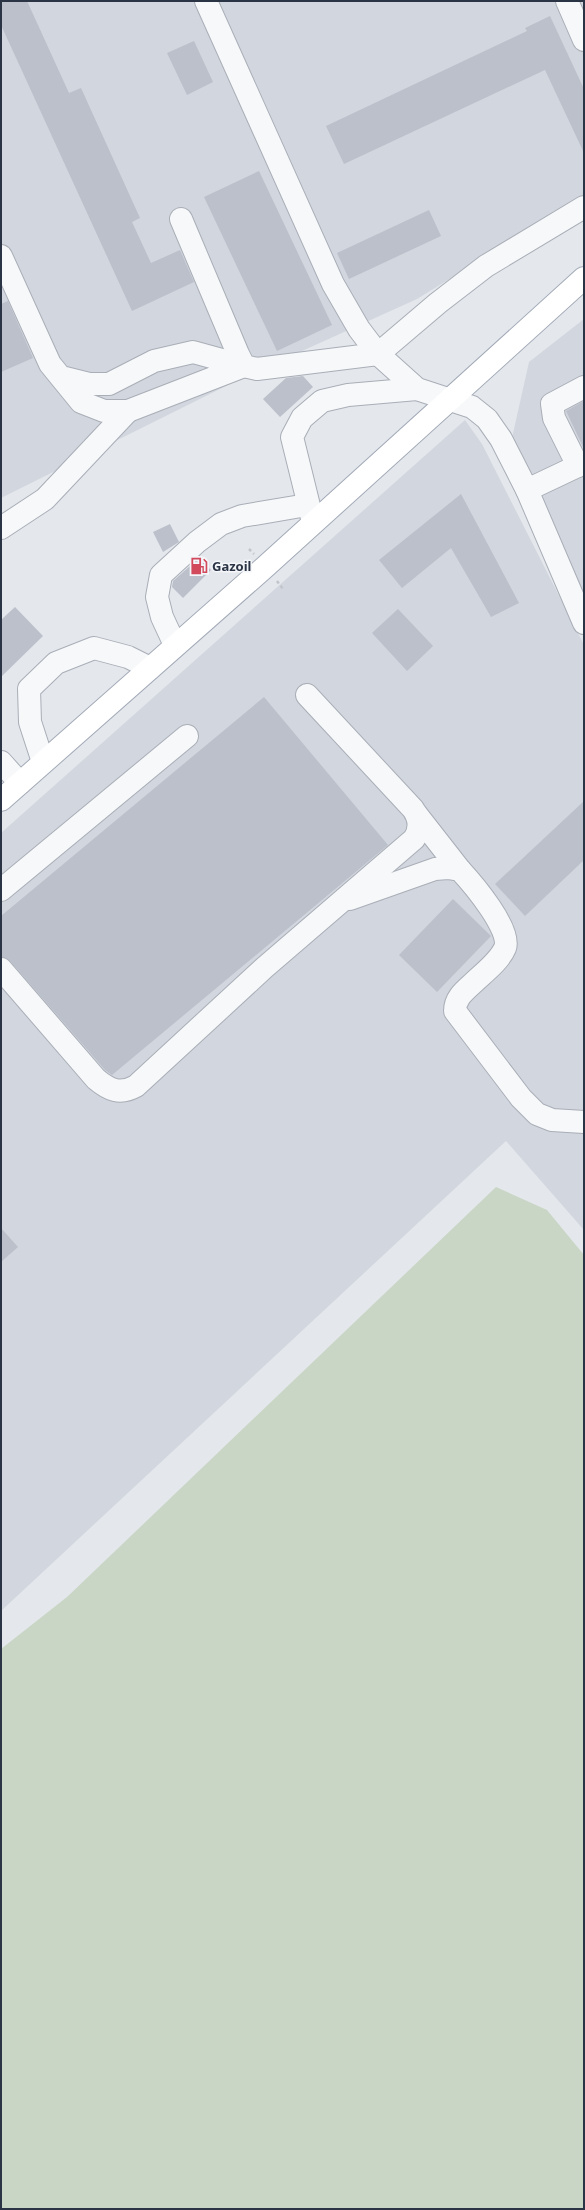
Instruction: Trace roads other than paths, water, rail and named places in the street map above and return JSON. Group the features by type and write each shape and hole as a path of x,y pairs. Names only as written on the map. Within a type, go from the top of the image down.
{"main road":[{"path":"1,800 176,645 310,514 451,399 584,278"}],"street":[{"path":"206,1 333,284 358,329 378,354 417,389"},
{"path":"567,1 584,40"},
{"path":"61,377 89,384 109,384 154,361 193,352 257,369 378,354 438,303 486,266 584,207"},
{"path":"181,219 244,366"},
{"path":"1,256 50,364 81,402 104,411 128,411 244,366"},
{"path":"527,490 581,465 554,418 552,404 584,387"},
{"path":"176,645 162,617 157,597 161,576 197,542 221,524 242,516 310,514 292,437 302,418 322,401 348,395 417,389 472,407 487,419 501,439 527,490 584,623"},
{"path":"1,528 45,499 128,411"},
{"path":"43,762 30,722 29,689 56,663 94,648 128,657 150,668"},
{"path":"307,695 417,815 499,923 506,940 505,948 498,959 461,994 455,1003 455,1011 521,1098 537,1114 552,1120 584,1122"},
{"path":"1,890 186,736"},
{"path":"1,762 20,782"},
{"path":"1,968 96,1078 110,1090 127,1091 136,1086 264,968 414,839 418,832 417,815"},
{"path":"341,902 435,869 448,868 460,870"}],"place":[{"name":"Gazoil","path":"199,566"}]}
